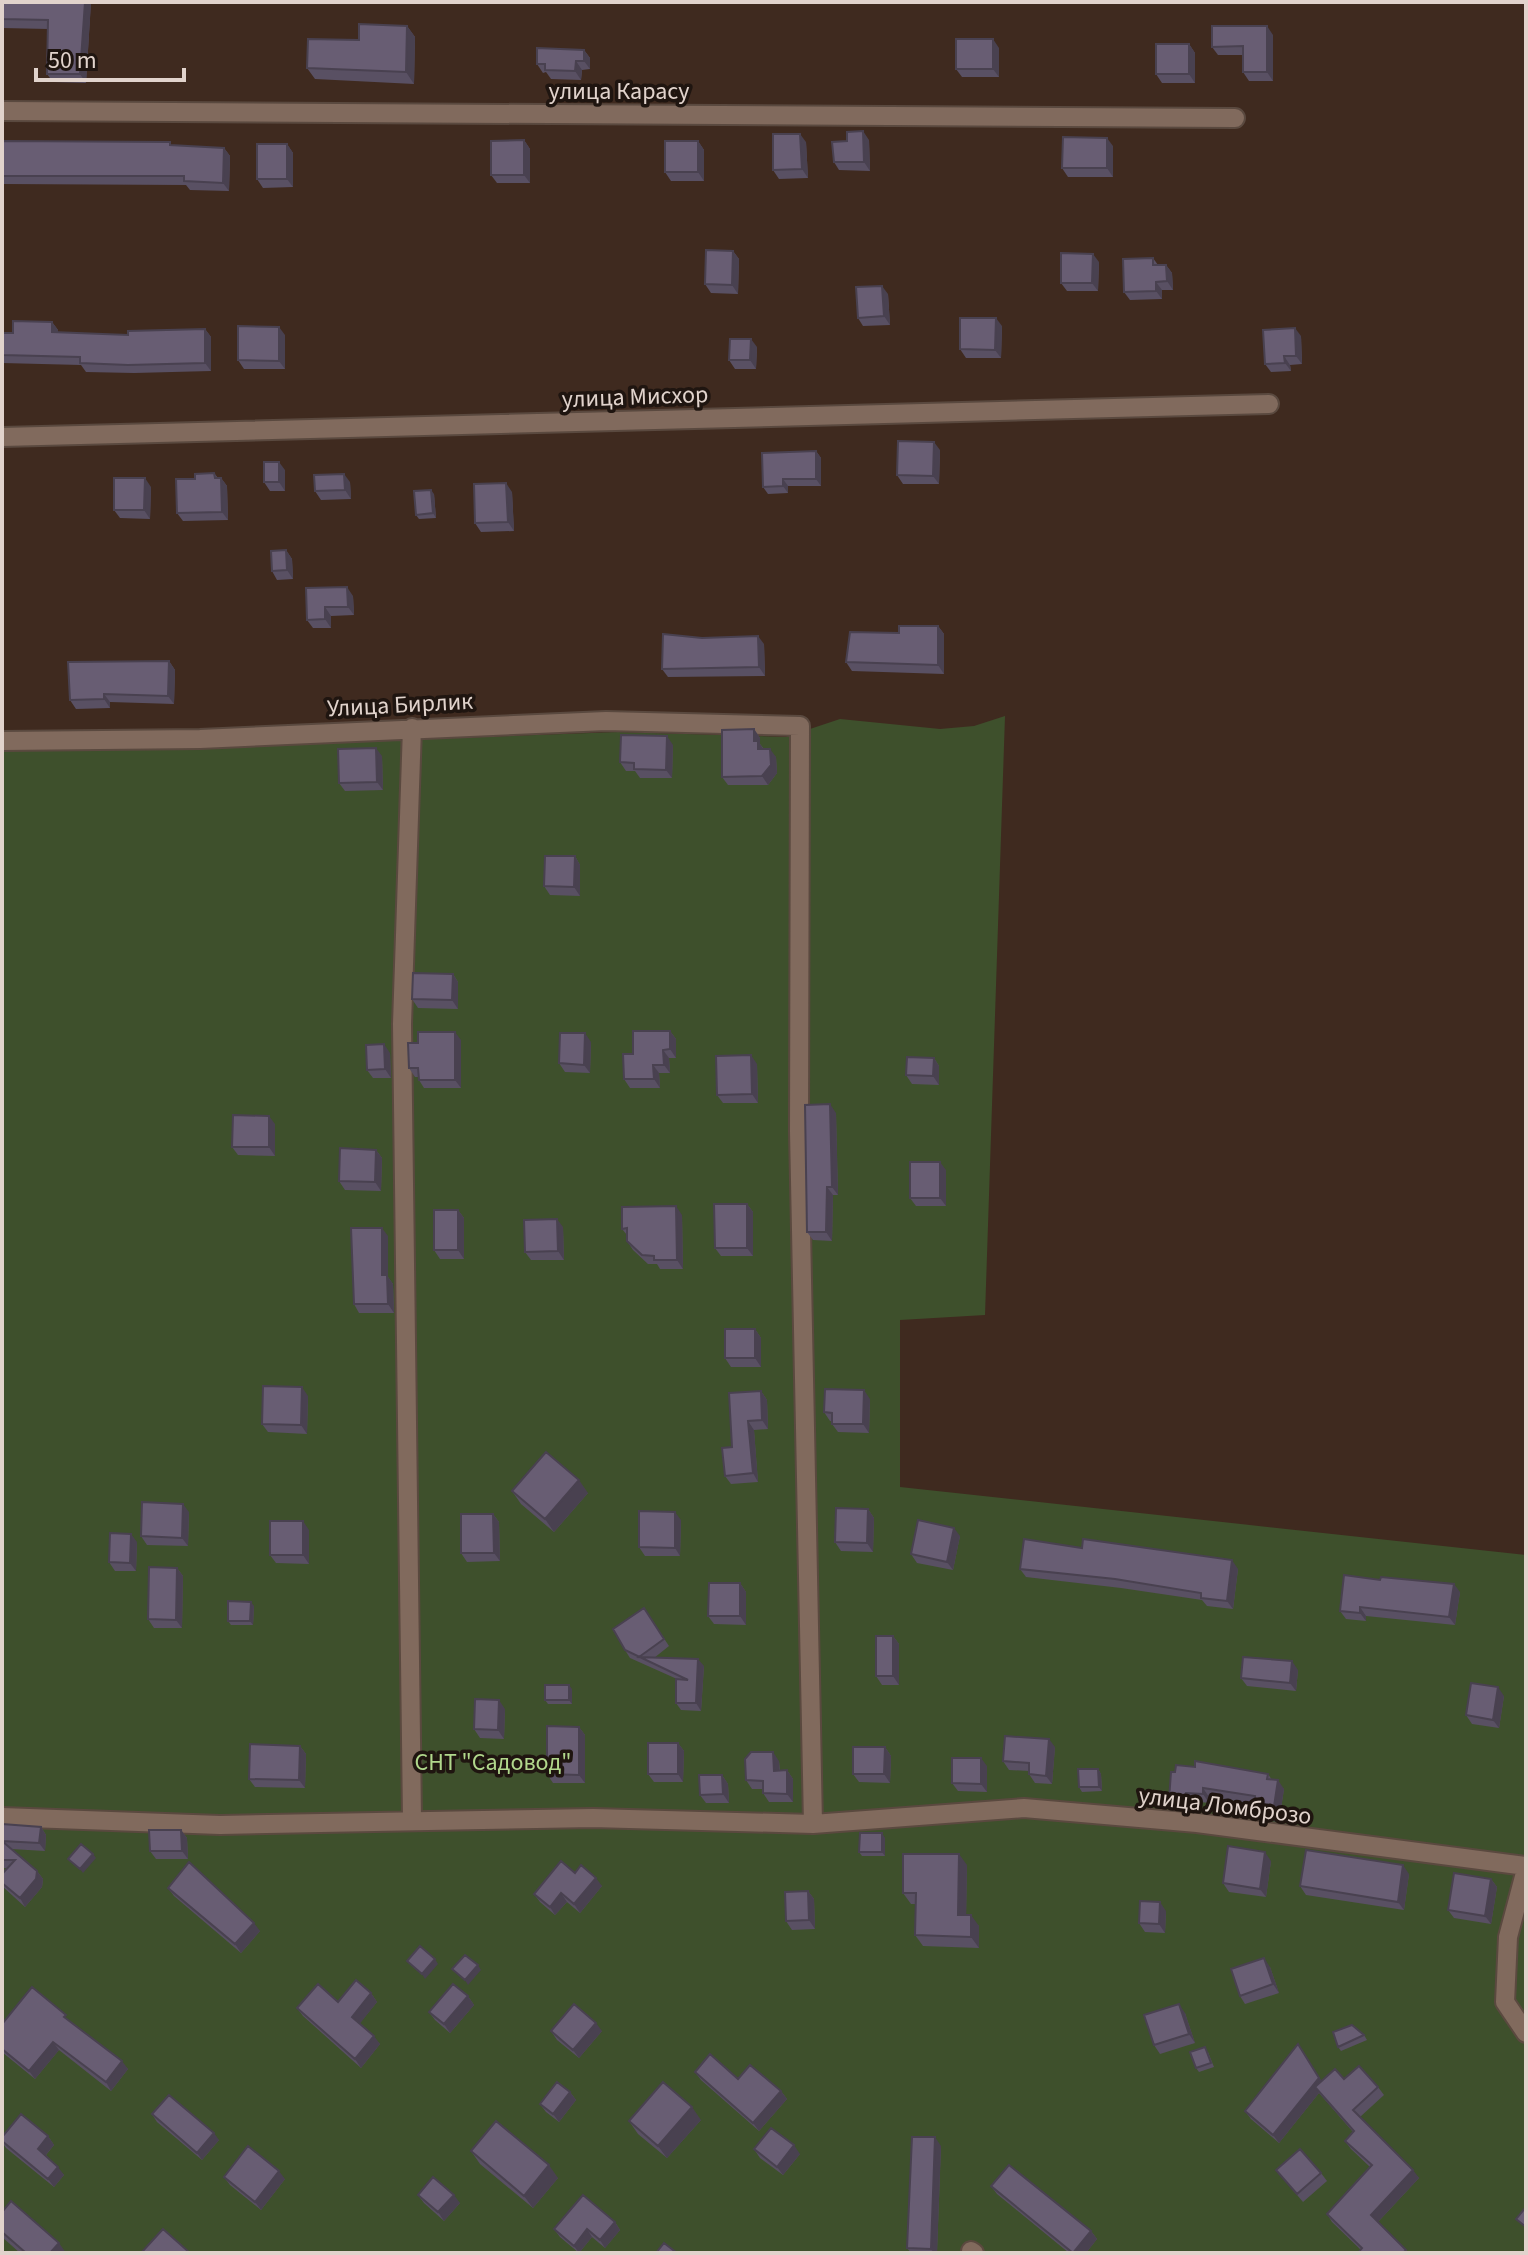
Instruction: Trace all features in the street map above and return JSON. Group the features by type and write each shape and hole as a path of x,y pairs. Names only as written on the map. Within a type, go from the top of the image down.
{"street":[{"name":"улица Карасу","path":"2,111 1235,118"},
{"name":"улица Мисхор","path":"2,437 1269,404"},
{"name":"Улица Бирлик","path":"2,741 200,739 606,721 800,726 799,1131 813,1824"},
{"path":"412,728 402,1024 412,1819"},
{"name":"улица Ломброзо","path":"2,1817 220,1825 412,1819 813,1824 1024,1808 1197,1823 1319,1842 1526,1867"},
{"path":"1526,1867 1508,1937 1505,2002 1526,2033"}],"green space":[{"name":"СНТ \"Садовод\"","path":"1005,716 985,1315 900,1320 900,1487 1526,1555 1526,2253 2,2253 2,745 210,747 618,732 786,737 840,719 940,729 974,726"}],"building":[{"path":"2,2 85,2 80,74 47,74 48,20 2,19"},
{"path":"359,24 407,26 406,72 307,68 308,39 359,40"},
{"path":"1212,26 1267,26 1267,72 1243,72 1243,46 1212,47"},
{"path":"956,39 993,39 993,69 956,69"},
{"path":"1156,44 1189,44 1189,74 1156,74"},
{"path":"537,48 584,50 584,61 576,61 575,71 545,70 545,64 537,64"},
{"path":"863,131 864,162 834,162 832,142 847,141 847,132"},
{"path":"773,134 800,134 802,169 773,170"},
{"path":"1063,137 1107,138 1107,168 1062,168"},
{"path":"524,140 524,175 491,175 491,141"},
{"path":"2,141 170,142 170,145 224,148 223,183 184,181 184,176 2,176"},
{"path":"665,141 698,141 698,172 665,172"},
{"path":"257,144 287,144 287,179 257,179"},
{"path":"706,250 733,251 732,285 705,284"},
{"path":"1061,253 1093,254 1092,283 1061,283"},
{"path":"1153,258 1153,265 1166,265 1167,281 1156,282 1156,291 1124,292 1123,259"},
{"path":"882,286 884,316 858,318 856,287"},
{"path":"960,318 996,318 995,350 960,349"},
{"path":"13,321 52,322 52,332 128,335 128,331 205,329 205,363 128,365 80,363 80,357 2,355 2,333 13,333"},
{"path":"238,326 279,327 279,361 238,360"},
{"path":"1295,328 1296,356 1284,356 1285,363 1265,364 1263,330"},
{"path":"730,339 751,339 750,360 729,360"},
{"path":"898,441 934,442 933,476 897,475"},
{"path":"816,451 816,479 783,479 783,486 763,487 762,453"},
{"path":"264,462 279,462 279,482 264,482"},
{"path":"214,473 215,478 221,478 222,512 177,513 176,479 195,479 195,474"},
{"path":"344,474 345,490 315,491 314,475"},
{"path":"114,478 145,478 144,510 114,510"},
{"path":"506,483 508,522 475,523 474,484"},
{"path":"431,490 433,513 416,515 414,491"},
{"path":"286,550 287,570 272,571 271,551"},
{"path":"347,587 348,607 325,607 325,619 307,620 306,588"},
{"path":"899,626 938,626 938,665 846,662 850,632 899,633"},
{"path":"663,634 702,638 758,636 759,667 662,669"},
{"path":"169,661 168,696 104,694 104,699 70,700 68,662"},
{"path":"754,729 758,749 770,749 771,765 762,776 722,777 722,730"},
{"path":"621,735 667,736 666,770 634,769 634,763 620,762"},
{"path":"376,748 377,782 339,783 338,749"},
{"path":"545,856 575,856 574,887 544,886"},
{"path":"413,973 453,974 452,1000 412,999"},
{"path":"633,1031 670,1031 670,1049 663,1050 664,1065 653,1065 654,1079 624,1079 623,1054 633,1054"},
{"path":"418,1032 455,1032 455,1080 419,1080 418,1068 409,1068 408,1043 418,1043"},
{"path":"560,1033 585,1033 584,1065 559,1063"},
{"path":"384,1044 385,1069 367,1070 366,1045"},
{"path":"751,1055 752,1094 717,1095 716,1056"},
{"path":"907,1057 934,1058 933,1076 906,1075"},
{"path":"830,1104 832,1187 827,1187 826,1232 807,1232 805,1105"},
{"path":"233,1115 269,1116 269,1147 232,1147"},
{"path":"340,1148 376,1150 375,1182 339,1181"},
{"path":"910,1162 940,1162 940,1198 910,1198"},
{"path":"714,1204 747,1204 747,1248 715,1248"},
{"path":"676,1206 677,1260 654,1260 654,1256 642,1255 627,1241 627,1228 622,1229 622,1207"},
{"path":"434,1210 458,1210 458,1250 434,1250"},
{"path":"557,1219 558,1251 525,1252 524,1220"},
{"path":"351,1228 382,1228 382,1275 387,1275 388,1304 354,1304"},
{"path":"725,1329 755,1329 755,1358 725,1358"},
{"path":"263,1386 302,1387 301,1425 262,1424"},
{"path":"825,1389 864,1390 863,1424 832,1424 832,1413 824,1412"},
{"path":"761,1391 762,1420 748,1421 753,1473 725,1476 722,1448 732,1447 729,1393"},
{"path":"546,1452 579,1480 545,1519 512,1491"},
{"path":"142,1502 183,1504 182,1538 141,1536"},
{"path":"836,1508 868,1509 867,1543 835,1542"},
{"path":"639,1511 675,1512 675,1548 639,1547"},
{"path":"461,1514 493,1514 494,1553 461,1553"},
{"path":"918,1520 954,1528 947,1562 911,1554"},
{"path":"270,1521 303,1521 303,1555 270,1555"},
{"path":"110,1533 131,1534 130,1563 109,1562"},
{"path":"1024,1539 1082,1548 1083,1539 1232,1560 1227,1601 1201,1598 1201,1593 1115,1579 1020,1569"},
{"path":"149,1567 177,1568 176,1620 148,1619"},
{"path":"1344,1575 1454,1584 1449,1617 1360,1607 1360,1613 1340,1611"},
{"path":"709,1583 740,1583 740,1616 708,1616"},
{"path":"228,1601 251,1602 250,1621 228,1621"},
{"path":"644,1608 664,1639 639,1657 625,1650 613,1629"},
{"path":"876,1636 893,1636 893,1676 876,1676"},
{"path":"640,1657 698,1659 696,1703 676,1703 676,1679 688,1680"},
{"path":"1243,1657 1292,1661 1290,1683 1241,1678"},
{"path":"1471,1683 1498,1687 1493,1720 1466,1715"},
{"path":"545,1685 569,1685 569,1700 545,1700"},
{"path":"475,1699 499,1700 498,1730 474,1729"},
{"path":"547,1726 579,1727 579,1775 547,1774"},
{"path":"1005,1736 1049,1739 1046,1776 1029,1774 1029,1763 1003,1761"},
{"path":"648,1743 678,1743 678,1774 648,1774"},
{"path":"250,1744 300,1746 299,1780 249,1779"},
{"path":"853,1747 885,1747 884,1774 853,1774"},
{"path":"751,1752 773,1752 774,1771 787,1770 787,1794 763,1793 763,1781 746,1780 745,1759"},
{"path":"952,1758 981,1758 981,1784 952,1783"},
{"path":"1195,1761 1268,1774 1267,1779 1278,1780 1273,1813 1253,1810 1255,1796 1203,1788 1203,1794 1186,1793 1185,1802 1169,1800 1171,1772 1175,1772 1176,1765 1195,1767"},
{"path":"1078,1769 1098,1769 1099,1787 1079,1787"},
{"path":"699,1775 722,1775 723,1794 700,1795"},
{"path":"2,1824 41,1827 39,1843 2,1841"},
{"path":"149,1830 181,1830 182,1851 150,1851"},
{"path":"860,1833 882,1833 882,1852 859,1852"},
{"path":"2,1841 37,1871 36,1879 20,1898 2,1883 2,1874 15,1860 2,1860"},
{"path":"81,1844 93,1854 80,1869 68,1859"},
{"path":"1228,1846 1265,1852 1260,1889 1223,1883"},
{"path":"1306,1850 1403,1865 1398,1902 1300,1886"},
{"path":"903,1854 959,1854 958,1915 971,1915 971,1937 915,1935 916,1893 903,1893"},
{"path":"561,1861 575,1873 581,1865 596,1878 574,1904 561,1893 550,1907 534,1894"},
{"path":"189,1862 254,1923 235,1944 168,1888"},
{"path":"1454,1873 1491,1879 1485,1916 1448,1910"},
{"path":"808,1891 809,1920 786,1921 785,1892"},
{"path":"1140,1901 1160,1902 1159,1924 1139,1923"},
{"path":"420,1946 435,1959 422,1974 407,1961"},
{"path":"465,1955 478,1965 465,1980 452,1969"},
{"path":"1264,1958 1273,1984 1240,1996 1231,1969"},
{"path":"356,1980 371,1993 352,2017 374,2036 355,2059 297,2008 318,1984 338,2002"},
{"path":"453,1984 468,1996 444,2024 429,2012"},
{"path":"32,1987 66,2015 64,2017 122,2061 106,2082 53,2042 29,2071 2,2049 2,2024"},
{"path":"574,2004 596,2023 573,2050 551,2031"},
{"path":"1179,2004 1189,2034 1154,2045 1144,2015"},
{"path":"1352,2025 1364,2035 1338,2047 1333,2032"},
{"path":"1298,2044 1319,2078 1273,2135 1245,2111"},
{"path":"1205,2047 1211,2063 1196,2068 1190,2052"},
{"path":"710,2054 738,2079 750,2065 781,2091 753,2123 695,2072"},
{"path":"1359,2066 1378,2087 1353,2110 1413,2170 1371,2215 1406,2250 1403,2253 1358,2253 1362,2248 1327,2214 1372,2165 1345,2141 1354,2131 1315,2087 1335,2069 1344,2079"},
{"path":"557,2082 570,2092 553,2114 540,2104"},
{"path":"663,2082 692,2107 658,2146 629,2121"},
{"path":"169,2095 214,2133 197,2153 152,2114"},
{"path":"21,2114 48,2136 38,2149 58,2167 48,2179 2,2141"},
{"path":"496,2121 549,2165 524,2196 471,2151"},
{"path":"771,2128 794,2145 777,2167 754,2149"},
{"path":"912,2137 935,2137 931,2249 907,2248"},
{"path":"248,2146 279,2171 255,2202 224,2177"},
{"path":"1300,2149 1321,2173 1297,2194 1276,2170"},
{"path":"1009,2165 1091,2231 1073,2253 991,2186"},
{"path":"433,2177 454,2195 438,2212 418,2195"},
{"path":"583,2195 615,2222 600,2240 587,2229 574,2246 554,2229"},
{"path":"11,2201 59,2243 50,2253 26,2253 2,2232 2,2212"},
{"path":"1526,2207 1526,2227 1516,2219"},
{"path":"163,2229 190,2253 141,2253"},
{"path":"664,2243 677,2253 656,2253"}]}
